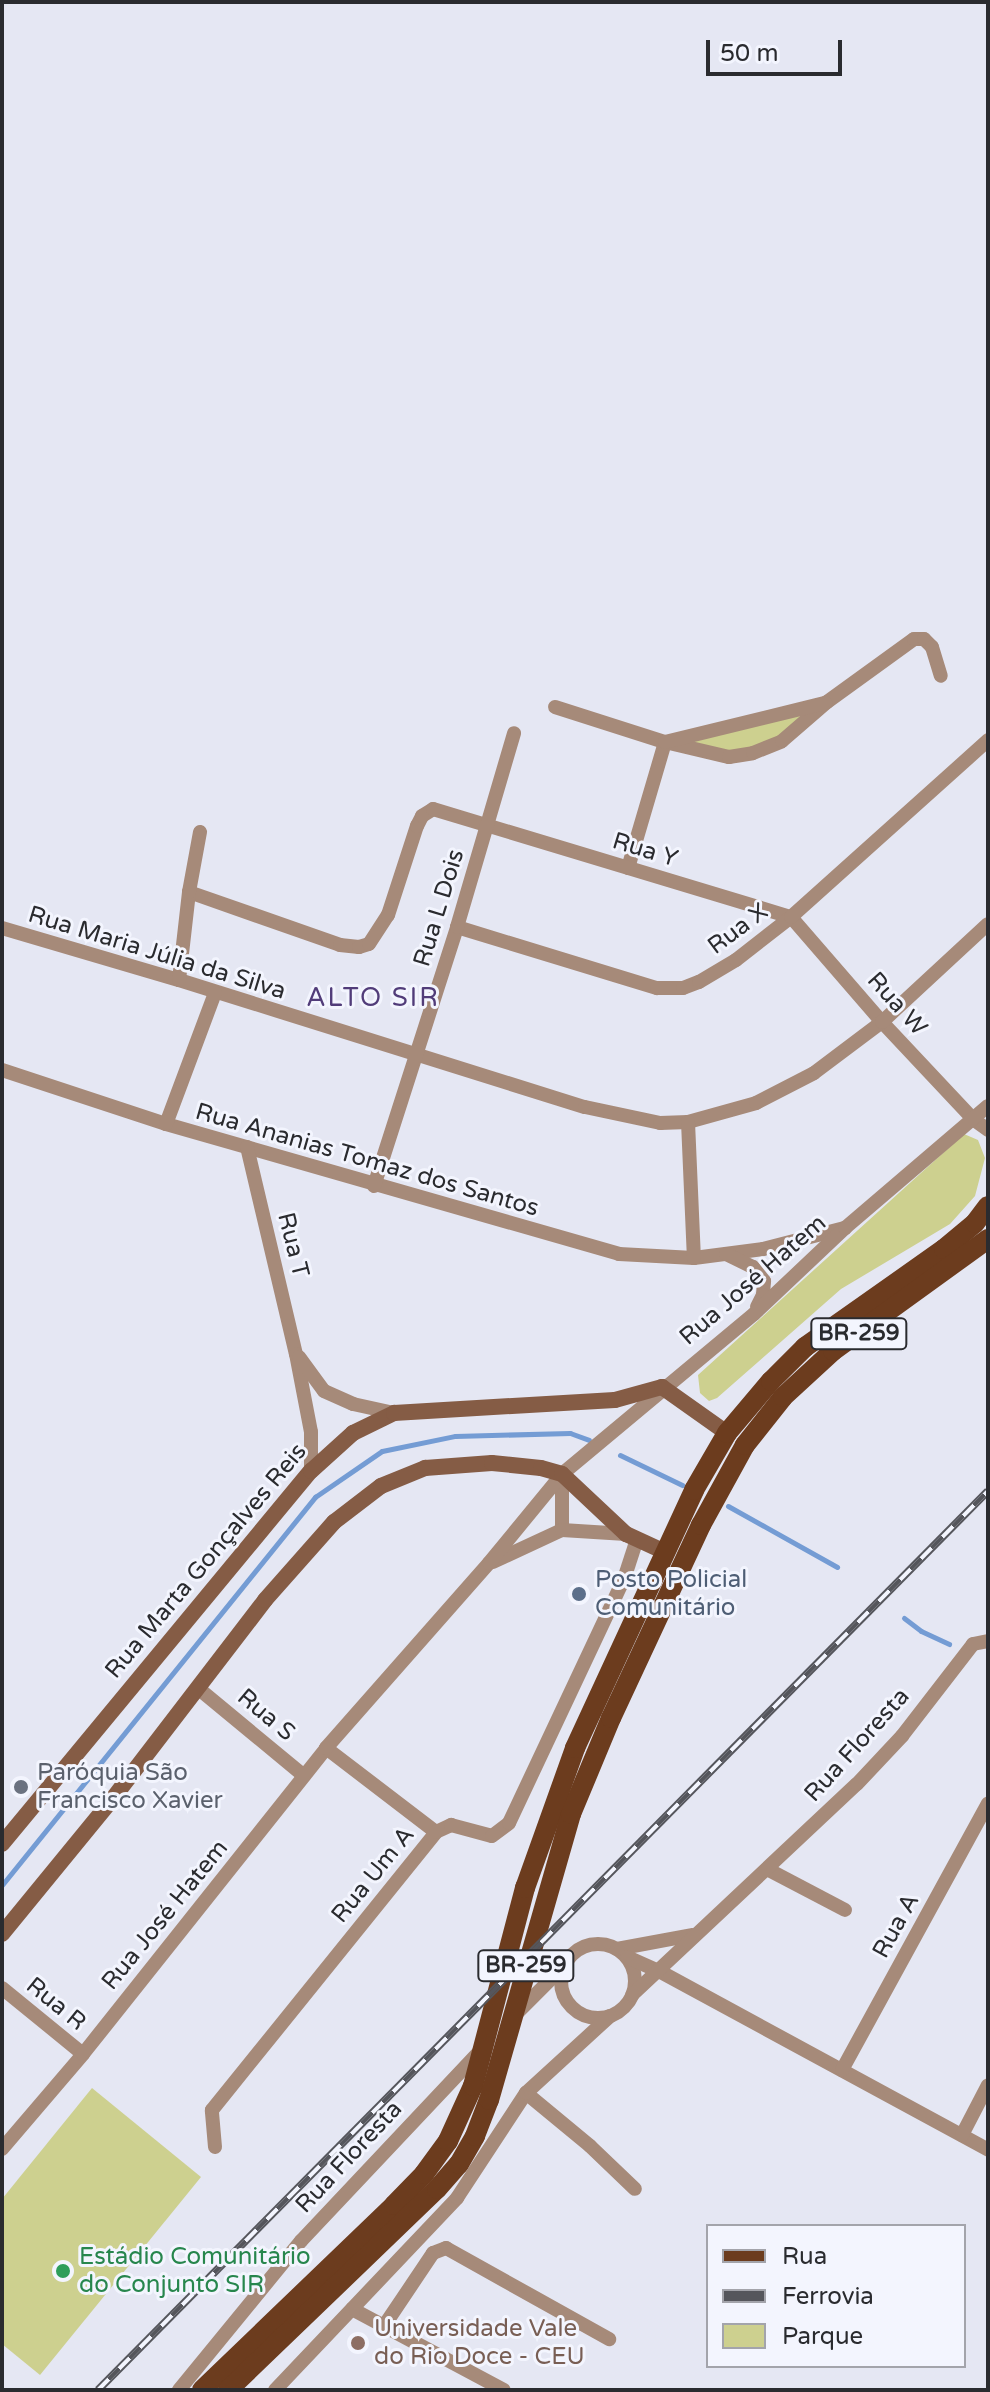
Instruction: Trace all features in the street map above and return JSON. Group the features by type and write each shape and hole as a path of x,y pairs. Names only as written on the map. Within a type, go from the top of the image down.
{"main road":[{"name":"BR-259","path":"228,2390 424,2174 448,2141 473,2086 525,1888 553,1803 646,1592 727,1433 805,1347 944,1249 975,1223 988,1206"},
{"name":"BR-259","path":"202,2390 437,2189 459,2164 475,2136 489,2100 571,1814 611,1718 713,1499 745,1445 783,1397 833,1351 988,1239"}],"street":[{"path":"555,707 665,742 729,757 753,753 782,741 827,702 914,639 924,639 932,647 941,676"},
{"path":"665,742 827,702"},
{"name":"Rua L Dois","path":"374,1186 457,927 514,733"},
{"name":"Rua X","path":"457,927 637,983 657,988 683,988 736,960 791,917 988,740"},
{"path":"628,868 665,742"},
{"name":"Rua Y","path":"189,892 340,945 359,947 369,944 388,915 422,816 433,809 791,917"},
{"path":"179,980 189,892 200,832"},
{"name":"Rua W","path":"791,917 882,1022 973,1119"},
{"name":"Rua Maria Júlia da Silva","path":"2,928 585,1107 660,1123 688,1122 756,1103 814,1073 882,1022 988,924"},
{"path":"166,1124 215,993"},
{"name":"Rua Ananias Tomaz dos Santos","path":"2,1070 166,1124 619,1254 694,1258 845,1228"},
{"name":"Rua José Hatem","path":"2,2149 23,2120 83,2054 326,1748 489,1563 562,1474 662,1387 754,1314 845,1228 988,1106"},
{"path":"973,1119 988,1130"},
{"path":"688,1122 694,1258"},
{"name":"Rua T","path":"247,1147 296,1354 311,1432 311,1471"},
{"path":"726,1254 753,1267 764,1281 763,1295 754,1314"},
{"name":"Rua T","path":"296,1354 324,1391 353,1404 394,1413"},
{"path":"662,1387 727,1433"},
{"name":"Rua Marta Gonçalves Reis","path":"2,1844 311,1471 353,1433 394,1413 615,1400 662,1387"},
{"path":"2,1934 199,1689 265,1600 334,1522 381,1486 425,1468 492,1463 525,1465 562,1474 631,1537 665,1552"},
{"path":"562,1474 562,1530"},
{"name":"Rua José Hatem","path":"489,1563 562,1530 631,1537"},
{"name":"Rua Um A","path":"215,2147 212,2110 436,1832 451,1825 492,1836 509,1823 625,1576 631,1537"},
{"name":"Rua Floresta","path":"275,2390 470,2182 526,2093 610,2016 619,2012 632,1995 857,1784 981,1642"},
{"name":"Rua S","path":"199,1689 304,1776"},
{"path":"326,1748 436,1832"},
{"name":"Rua A","path":"842,2070 988,1803"},
{"path":"767,1869 845,1910"},
{"name":"Rua Floresta","path":"622,1953 696,1934"},
{"name":"Rua Floresta","path":"179,2390 301,2241 439,2091 582,1948 605,1944 659,1971"},
{"path":"622,1953 635,1982 632,1995"},
{"path":"565,1965 562,1989 574,2010 585,2016 610,2016"},
{"path":"659,1971 988,2150"},
{"name":"Rua R","path":"2,1988 83,2054"},
{"path":"962,2135 988,2085"},
{"path":"526,2093 590,2146 635,2189"},
{"path":"2,2128 23,2120"},
{"path":"384,2326 433,2253 446,2248 609,2339"},
{"path":"352,2309 504,2390"}],"green space":[{"path":"815,707 774,740 728,754 679,743"},
{"path":"964,1134 978,1140 985,1158 975,1196 950,1224 841,1289 717,1398 709,1401 700,1393 698,1375"},
{"name":"Estádio Comunitário do Conjunto SIR","path":"92,2088 201,2177 40,2375 2,2344 2,2199"}],"waterway":[{"path":"2,1885 315,1497 382,1451 455,1436 570,1433 589,1440"},
{"path":"620,1455 682,1485"},
{"path":"728,1506 837,1567"},
{"path":"904,1618 921,1631 949,1644"}],"railway":[{"path":"98,2390 988,1491"}],"place":[{"name":"Posto Policial Comunitário","path":"579,1594"},
{"name":"Paróquia São Francisco Xavier","path":"21,1787"},
{"name":"Estádio Comunitário do Conjunto SIR","path":"63,2271"},
{"name":"Universidade Vale do Rio Doce - CEU","path":"358,2343"}],"district":[{"name":"ALTO SIR","path":"373,998"}]}
